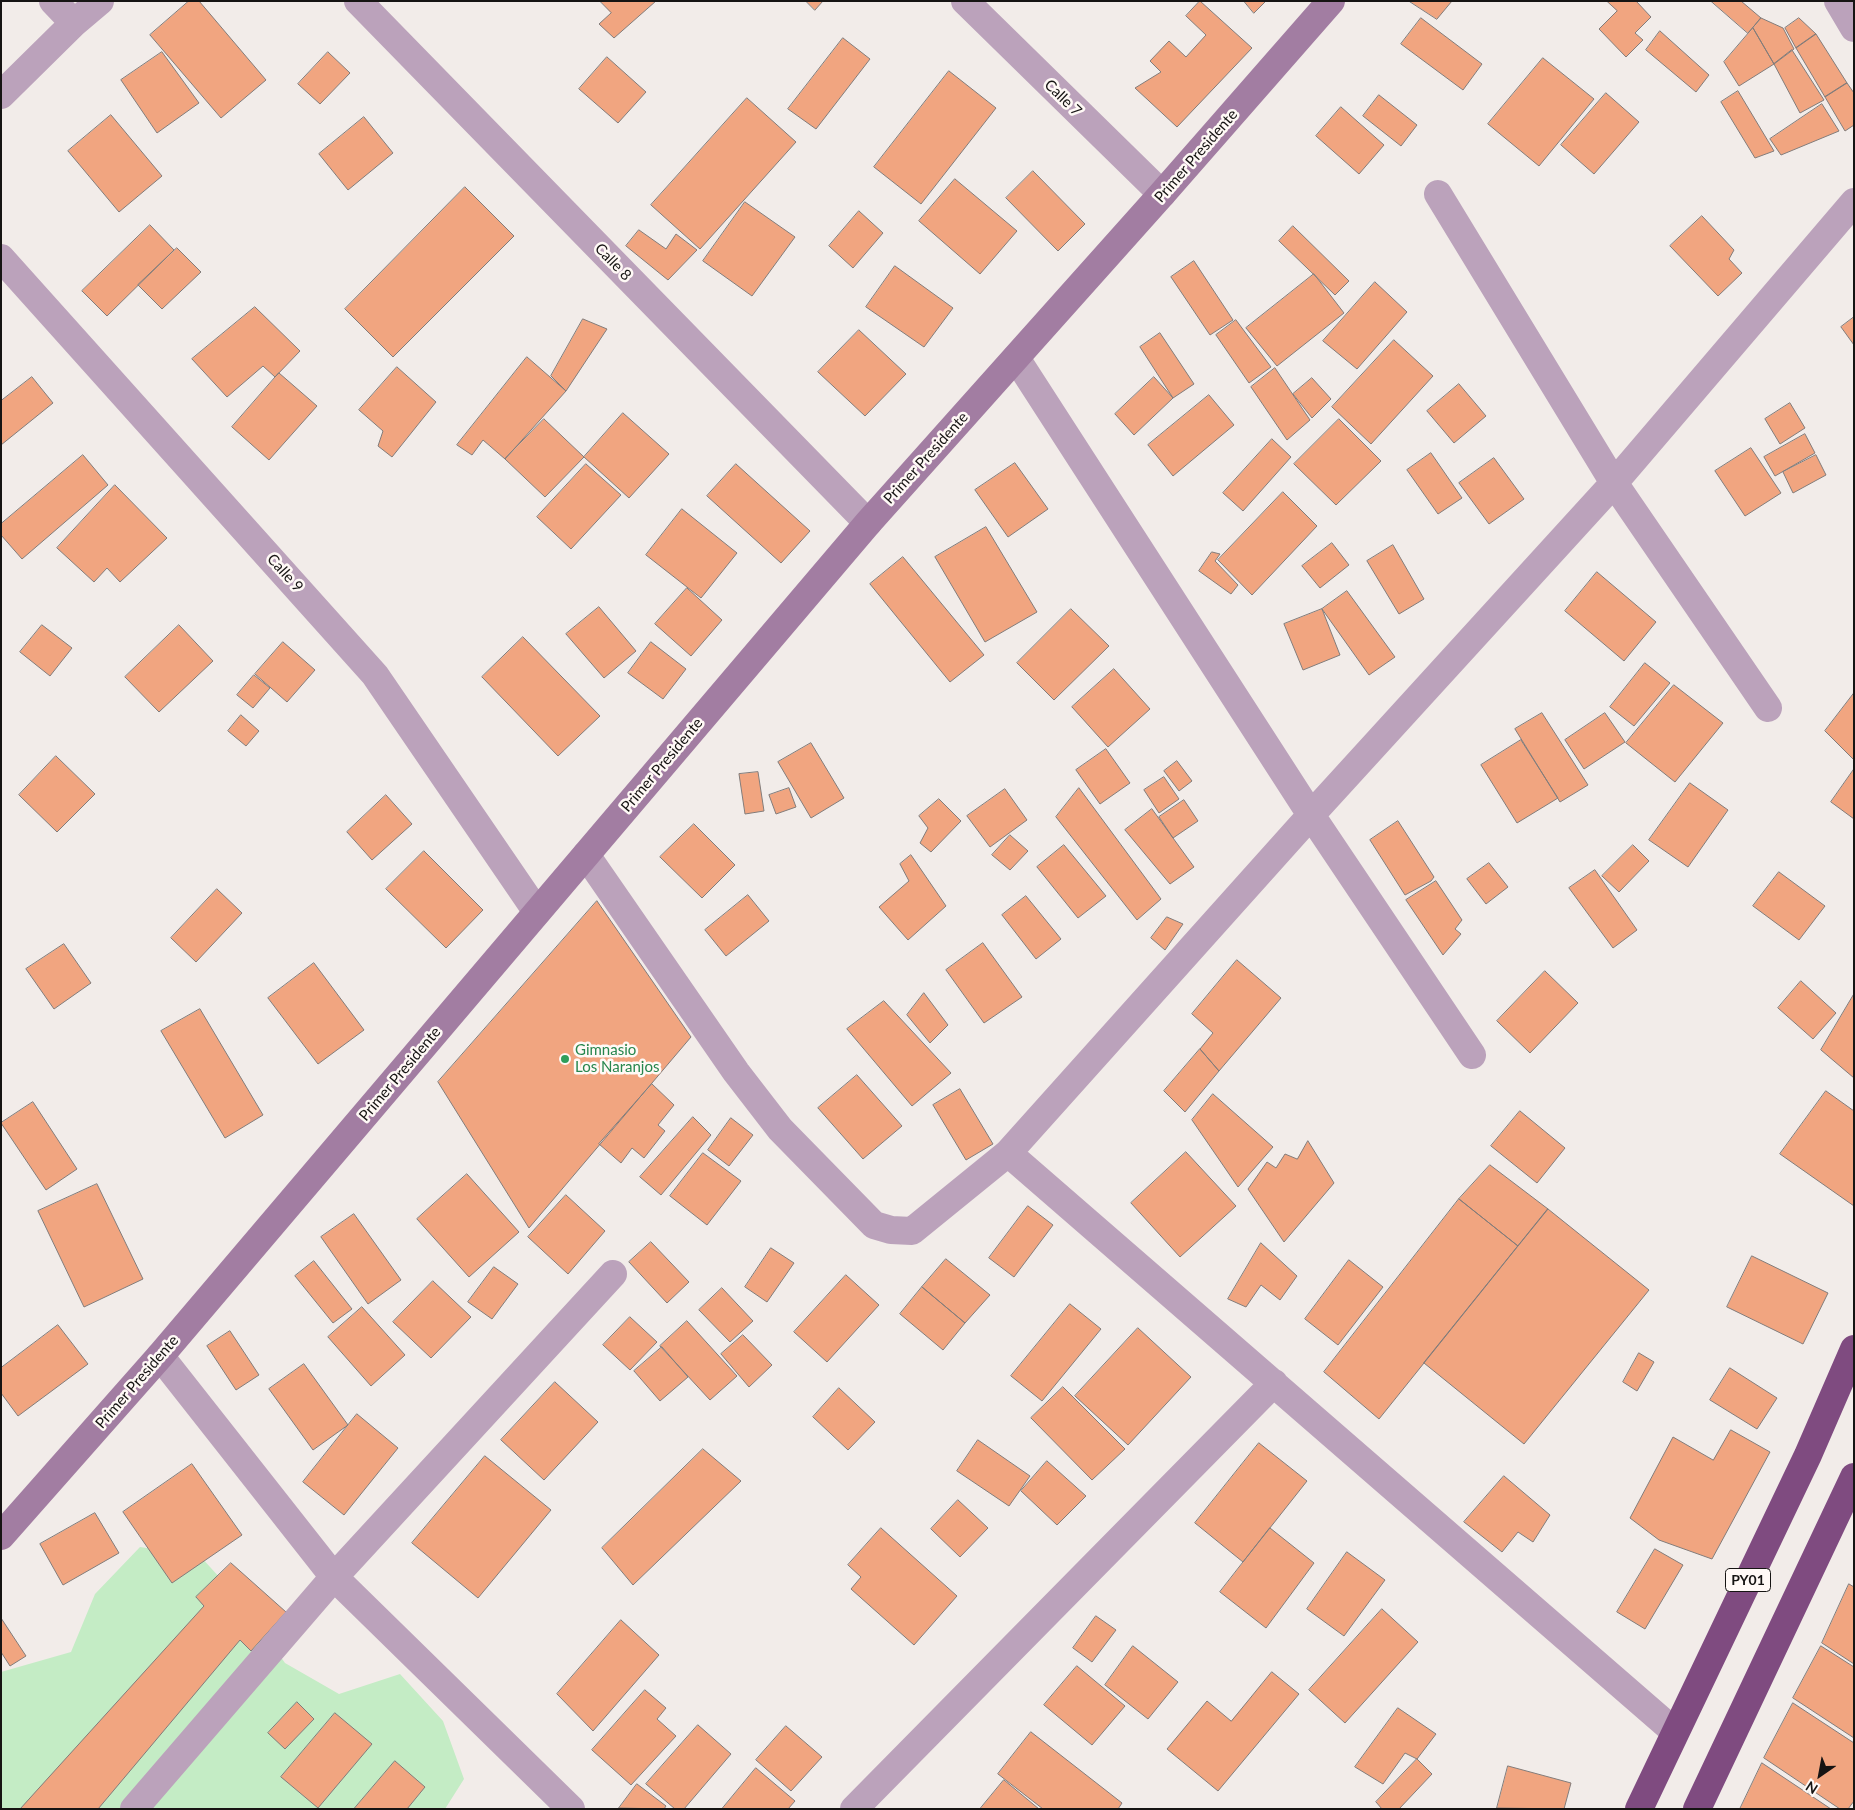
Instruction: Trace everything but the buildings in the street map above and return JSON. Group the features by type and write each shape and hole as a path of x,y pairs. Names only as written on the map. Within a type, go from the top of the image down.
{"highway":[{"name":"PY01","path":"1639,1809 1808,1455 1854,1349"},
{"path":"1697,1809 1854,1477"}],"street":[{"path":"53,1 74,23"},
{"path":"1,95 74,23 100,1"},
{"name":"Calle 8","path":"358,1 868,523"},
{"name":"Calle 7","path":"965,1 1162,194"},
{"name":"Primer Presidente","path":"1,1536 160,1356 868,523 1162,194 1331,1"},
{"path":"1838,1 1854,28"},
{"path":"1438,194 1614,483 1768,708"},
{"path":"586,855 736,1072 780,1129 874,1225 891,1230 912,1231 1008,1152 1311,815 1614,483 1854,202"},
{"name":"Calle 9","path":"1,258 376,675 537,912"},
{"path":"1016,358 1311,815 1472,1055"},
{"path":"1008,1152 1675,1732"},
{"path":"134,1809 334,1577 613,1274"},
{"path":"160,1356 334,1577 571,1809"},
{"path":"854,1809 1274,1383"}],"green space":[{"path":"140,1547 200,1556 241,1601 285,1663 339,1694 400,1674 443,1721 464,1779 445,1809 1,1809 1,1672 71,1652 95,1594"}],"place":[{"name":"Gimnasio Los Naranjos","path":"565,1059"}]}
